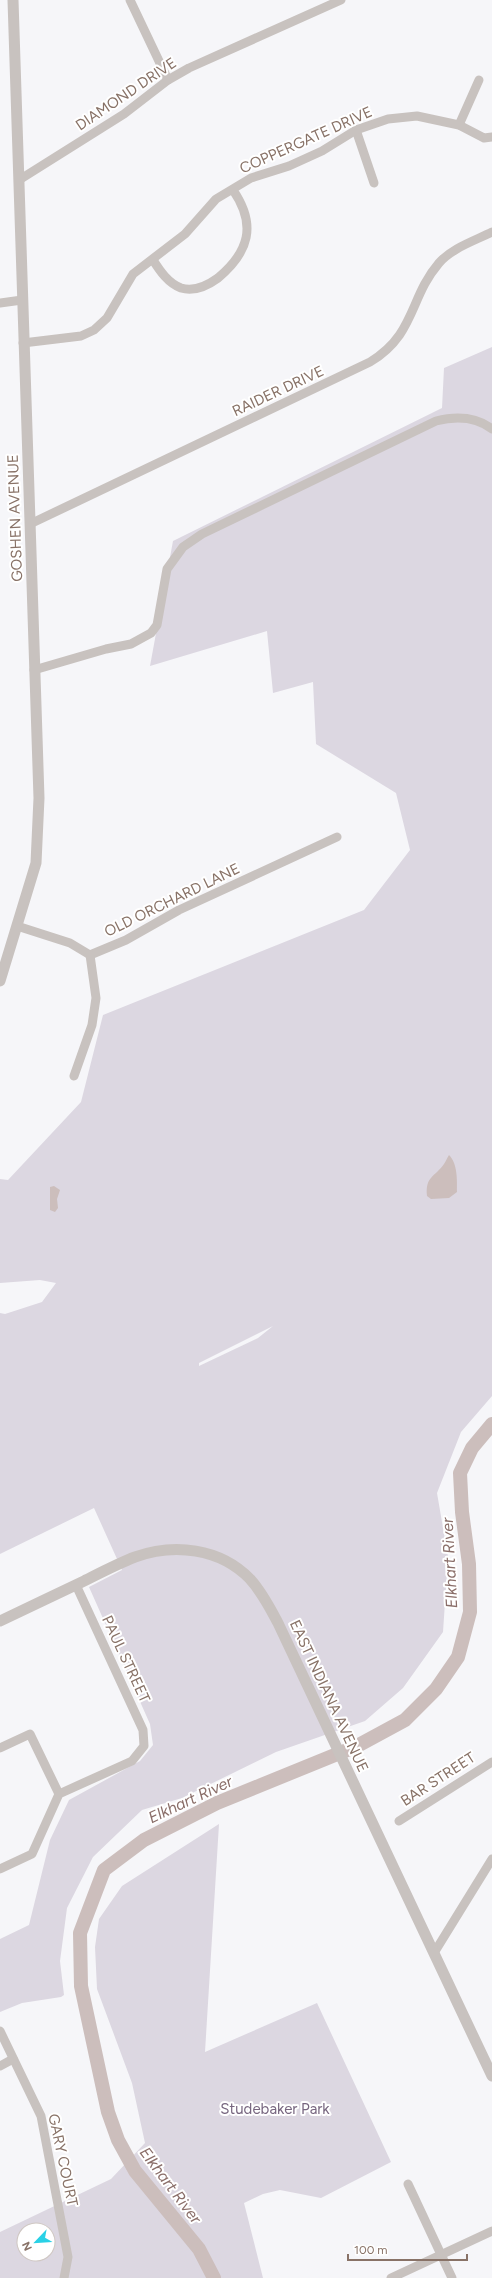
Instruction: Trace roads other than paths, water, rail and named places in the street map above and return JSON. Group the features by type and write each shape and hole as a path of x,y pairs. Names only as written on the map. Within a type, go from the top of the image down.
{"street":[{"name":"GOSHEN AVENUE","path":"0,981 36,863 39,835 13,0"},
{"path":"130,0 168,80"},
{"name":"DIAMOND DRIVE","path":"19,180 124,114 168,80 189,68 341,0"},
{"path":"459,125 479,80"},
{"name":"COPPERGATE DRIVE","path":"23,343 81,336 94,330 106,318 133,274 185,234 216,199 251,178 289,166 322,151 356,130 388,119 416,116 459,125 484,138 492,137"},
{"path":"356,130 374,183"},
{"path":"153,260 163,275 181,288 198,289 210,284 233,265 242,252 246,239 247,220 242,203 233,190"},
{"name":"RAIDER DRIVE","path":"30,524 376,359 394,344 404,330 429,275 440,262 452,252 492,232"},
{"path":"0,303 22,300"},
{"path":"34,670 106,649 131,644 151,633 157,625 167,569 183,547 202,534 436,421 466,418 486,424 492,429"},
{"name":"OLD ORCHARD LANE","path":"90,955 126,940 179,910 337,837"},
{"path":"17,926 70,943 90,955 96,998 92,1025 74,1076"},
{"name":"EAST INDIANA AVENUE","path":"0,1621 135,1557 162,1550 187,1549 221,1558 250,1579 265,1599 492,2076"},
{"name":"PAUL STREET","path":"59,1794 132,1761 144,1746 143,1730 76,1585"},
{"path":"0,1748 30,1734 59,1794 32,1854 0,1869"},
{"name":"BAR STREET","path":"399,1821 492,1762"},
{"path":"434,1953 492,1859"},
{"name":"GARY COURT","path":"0,2031 41,2116 68,2257 64,2278"},
{"path":"0,2066 13,2059"},
{"path":"408,2184 452,2278"},
{"path":"391,2278 442,2256 492,2231"}],"waterway":[{"name":"Elkhart River","path":"214,2278 199,2249 135,2171 118,2140 108,2112 81,1986 80,1933 104,1870 144,1840 217,1803 357,1746 405,1720 436,1689 458,1657 470,1612 469,1564 462,1512 460,1473 472,1448 492,1424"}],"park label":[{"name":"Studebaker Park","path":"275,2109"}]}
